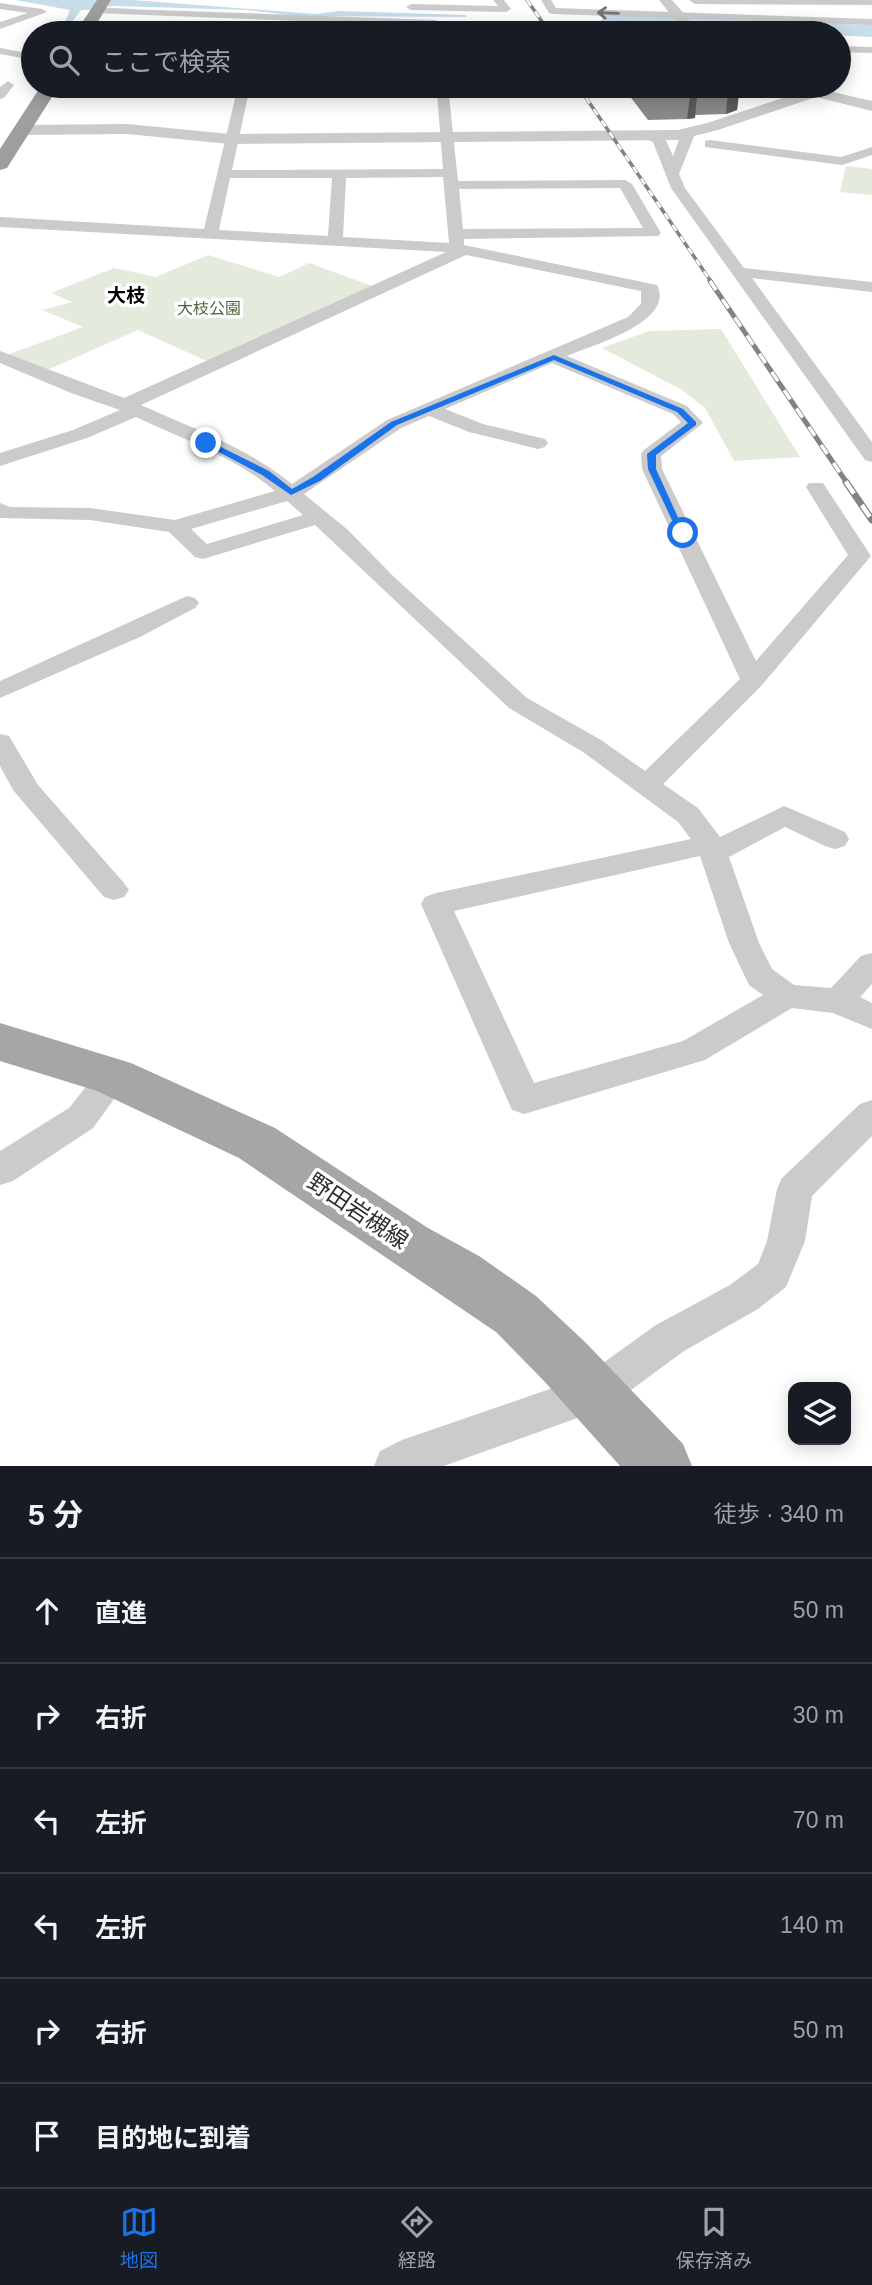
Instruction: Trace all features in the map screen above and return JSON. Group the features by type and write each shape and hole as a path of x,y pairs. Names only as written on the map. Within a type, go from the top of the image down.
{"highway":[{"path":"0,163 42,98"}],"main road":[{"name":"野田岩槻線","path":"0,1042 113,1077 257,1143 516,1314 661,1466"}],"street":[{"path":"396,6 506,9 498,0"},
{"path":"546,0 552,11 648,21"},
{"path":"665,0 683,21"},
{"path":"695,0 872,1"},
{"path":"0,6 42,12 0,26"},
{"path":"100,7 378,21"},
{"path":"261,21 262,17"},
{"path":"851,22 872,22"},
{"path":"851,49 872,50"},
{"path":"0,51 21,55"},
{"path":"210,234 241,98"},
{"path":"443,98 459,244"},
{"path":"22,130 127,129 230,139 688,134 798,98"},
{"path":"836,98 872,106"},
{"path":"672,175 688,134"},
{"path":"645,135 659,139 678,188 872,456"},
{"path":"710,144 842,161 872,150"},
{"path":"0,222 335,242 459,244 653,233 625,184 339,174 223,174"},
{"path":"335,242 339,174"},
{"path":"0,460 80,434 459,244 651,289 652,303 645,314 554,357 394,424 316,479 291,493 176,527 90,514 4,513 0,509"},
{"path":"740,272 872,287"},
{"path":"0,356 79,390 131,407 234,455 265,473 319,517 518,703 592,746 688,815 712,849 744,943 760,977 787,996 838,1001 872,1017"},
{"path":"554,357 680,410 693,423 651,454 652,469 753,680"},
{"path":"428,409 476,428 538,443"},
{"path":"646,785 753,680 860,556 816,487"},
{"path":"176,527 203,552 319,517"},
{"path":"0,690 132,632 187,603"},
{"path":"0,743 27,790 114,890"},
{"path":"787,996 693,1051 524,1100 436,904 712,849 784,816 835,839"},
{"path":"838,1001 872,964"},
{"path":"0,1170 81,1118 113,1077"},
{"path":"395,1466 417,1455 594,1393 670,1338 744,1297 773,1275 786,1241 795,1189 872,1114"}],"green space":[{"path":"846,166 872,169 872,195 840,192"},
{"name":"大枝公園","path":"208,255 279,277 309,263 375,287 209,362 138,330 45,371 7,355 83,327 42,310 72,302 51,293 114,268 156,277"},
{"path":"721,329 800,457 734,461 705,408 682,390 602,348 649,331"}],"water":[{"path":"15,0 133,0 315,14 339,11 467,17 299,16 248,10 113,6 94,7 136,9 81,10 73,21 65,21 70,10"}],"waterway":[{"path":"851,30 872,31"}],"railway":[{"path":"527,0 542,21"},
{"path":"586,98 712,283"},
{"path":"710,281 847,483"},
{"path":"846,482 872,520"}],"district":[{"name":"大枝","path":"126,295"}],"route":[{"path":"206,443 265,473 291,493 316,479 394,424 554,357 680,410 693,423 651,454 652,469 683,533"}]}
